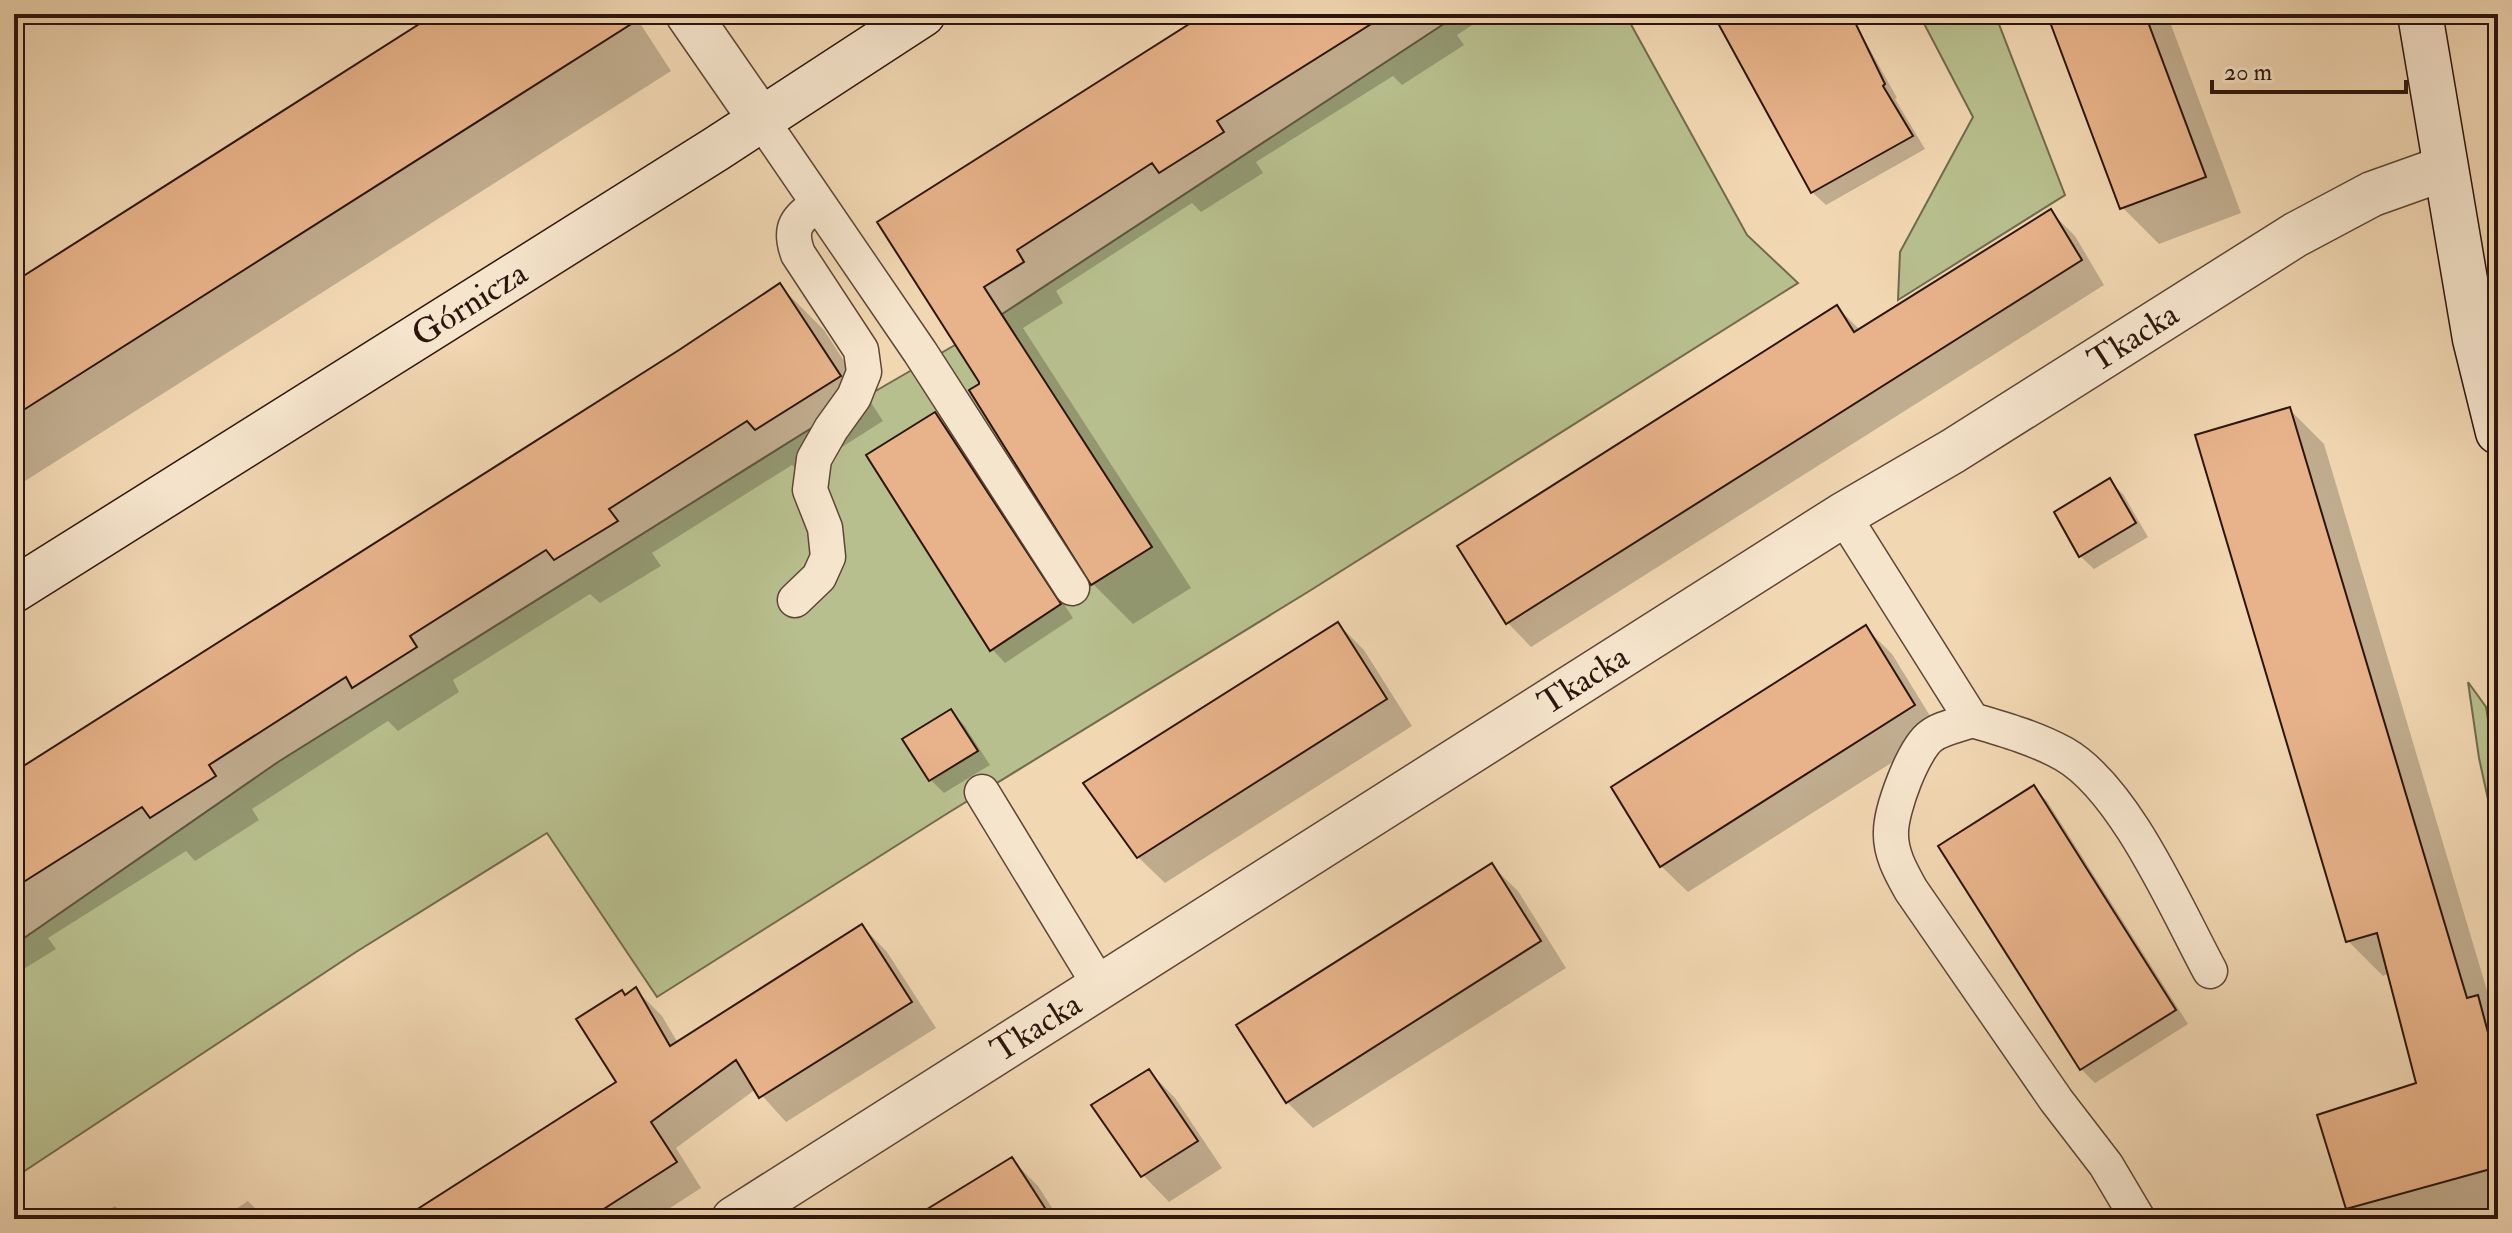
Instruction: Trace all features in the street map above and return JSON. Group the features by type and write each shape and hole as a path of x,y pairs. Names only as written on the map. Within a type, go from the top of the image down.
{"street":[{"path":"688,14 760,118"},
{"name":"Górnicza","path":"14,590 923,14"},
{"path":"2420,14 2475,339 2498,432"},
{"name":"Tkacka","path":"734,1219 1843,515 1953,451 2295,235 2372,194 2445,168"}],"lane":[{"path":"760,118 920,352 1072,588"},
{"path":"795,600 819,577 828,557 825,528 810,490 814,459 854,397 864,372 861,350 798,254 792,239 798,219 818,204"},
{"path":"1843,515 1972,720"},
{"path":"2138,1219 2106,1165 2056,1100 1911,890 1897,865 1891,831 1904,781 1915,756 1931,736 1972,720 2028,737 2067,755 2107,790 2140,841 2210,971"},
{"path":"982,792 1100,986"}],"green space":[{"path":"1459,14 1635,14 1628,19 1747,235 1798,283 657,997 547,833 356,952 14,1178 14,945 278,762 810,429 955,345"},
{"path":"1919,14 1995,14 2065,195 1898,300 1900,252 1973,117"},
{"path":"2468,682 2486,707 2498,780 2498,845 2479,758"}],"building":[{"path":"435,14 647,14 14,416 14,282"},
{"path":"1205,14 1387,14 1217,121 1224,132 1159,173 1152,163 1017,250 1024,262 984,287 1152,547 1091,585 969,390 979,382 877,222"},
{"path":"1713,14 1851,14 1885,84 1883,86 1913,136 1811,193"},
{"path":"2047,14 2145,14 2206,177 2120,209"},
{"path":"2051,209 2082,260 1506,624 1457,546 1837,305 1854,332"},
{"path":"780,283 841,376 755,430 747,421 609,509 618,521 554,560 546,550 410,636 417,647 352,688 346,677 209,765 216,776 150,818 142,807 14,888 14,772"},
{"path":"2290,407 2467,998 2478,995 2498,1070 2498,1167 2346,1209 2317,1115 2416,1083 2377,933 2346,942 2195,435"},
{"path":"935,412 1061,604 990,651 866,455"},
{"path":"2110,478 2136,523 2079,557 2054,512"},
{"path":"1338,622 1387,699 1137,858 1083,783"},
{"path":"1866,625 1915,705 1660,867 1611,787"},
{"path":"951,709 978,751 929,781 902,739"},
{"path":"2034,785 2176,1010 2080,1070 1938,846"},
{"path":"1492,863 1541,941 1286,1103 1236,1025"},
{"path":"862,924 912,1002 759,1098 736,1060 651,1122 677,1162 588,1219 402,1219 616,1082 576,1019 622,990 625,995 636,987 670,1046"},
{"path":"1149,1069 1198,1141 1141,1177 1091,1105"},
{"path":"1012,1157 1052,1219 911,1219"}]}
